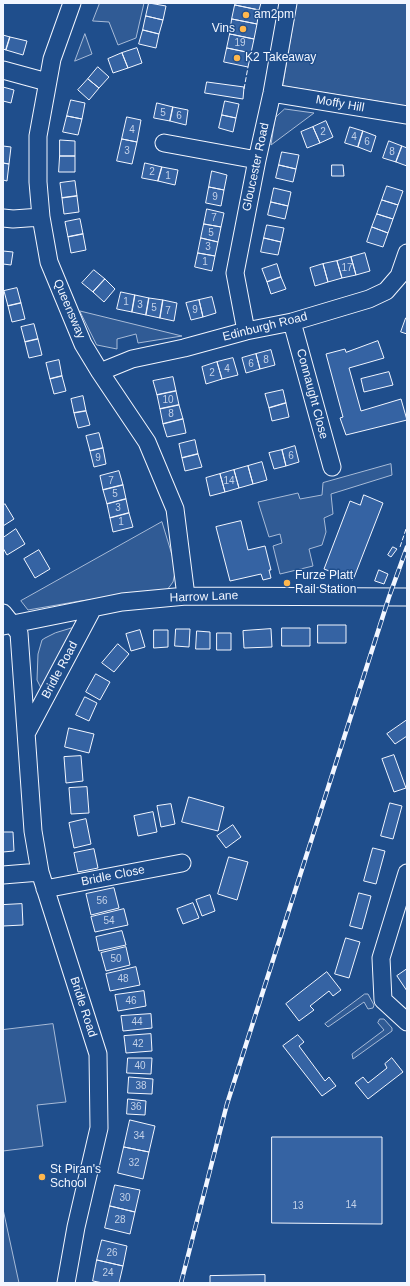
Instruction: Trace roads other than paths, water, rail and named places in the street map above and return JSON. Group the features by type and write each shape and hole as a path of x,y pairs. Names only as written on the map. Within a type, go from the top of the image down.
{"street":[{"name":"Queensway","path":"72,3 52,59 38,136 38,182 41,217 49,262 84,344 100,372 147,442 175,509 186,596"},
{"name":"Gloucester Road","path":"246,331 236,273 257,160 272,93 288,3"},
{"path":"3,70 47,82"},
{"name":"Moffy Hill","path":"272,93 407,115"},
{"path":"164,143 257,160"},
{"path":"3,218 13,219 41,217"},
{"name":"Edinburgh Road","path":"100,372 132,359 184,348 246,331 292,322 370,299 386,291 399,276 407,253"},
{"name":"Connaught Close","path":"292,322 332,467"},
{"name":"Harrow Lane","path":"6,621 93,608 122,602 186,596 407,597"},
{"name":"Bridle Road","path":"27,732 93,608"},
{"name":"Bridle Road","path":"6,621 19,633 34,831 40,872 98,1054 99,1128 76,1227 66,1283"},
{"name":"Bridle Close","path":"45,889 182,863"},
{"path":"3,875 40,872"},
{"path":"407,873 381,958 383,1000 407,1022"}],"railway":[{"path":"181,1283 227,1104 389,597 407,547"}],"place":[{"name":"am2pm","path":"246,15"},
{"name":"Vins","path":"243,29"},
{"name":"K2 Takeaway","path":"237,58"},
{"name":"Furze Platt Rail Station","path":"287,583"},
{"name":"St Piran's School","path":"42,1177"}]}
